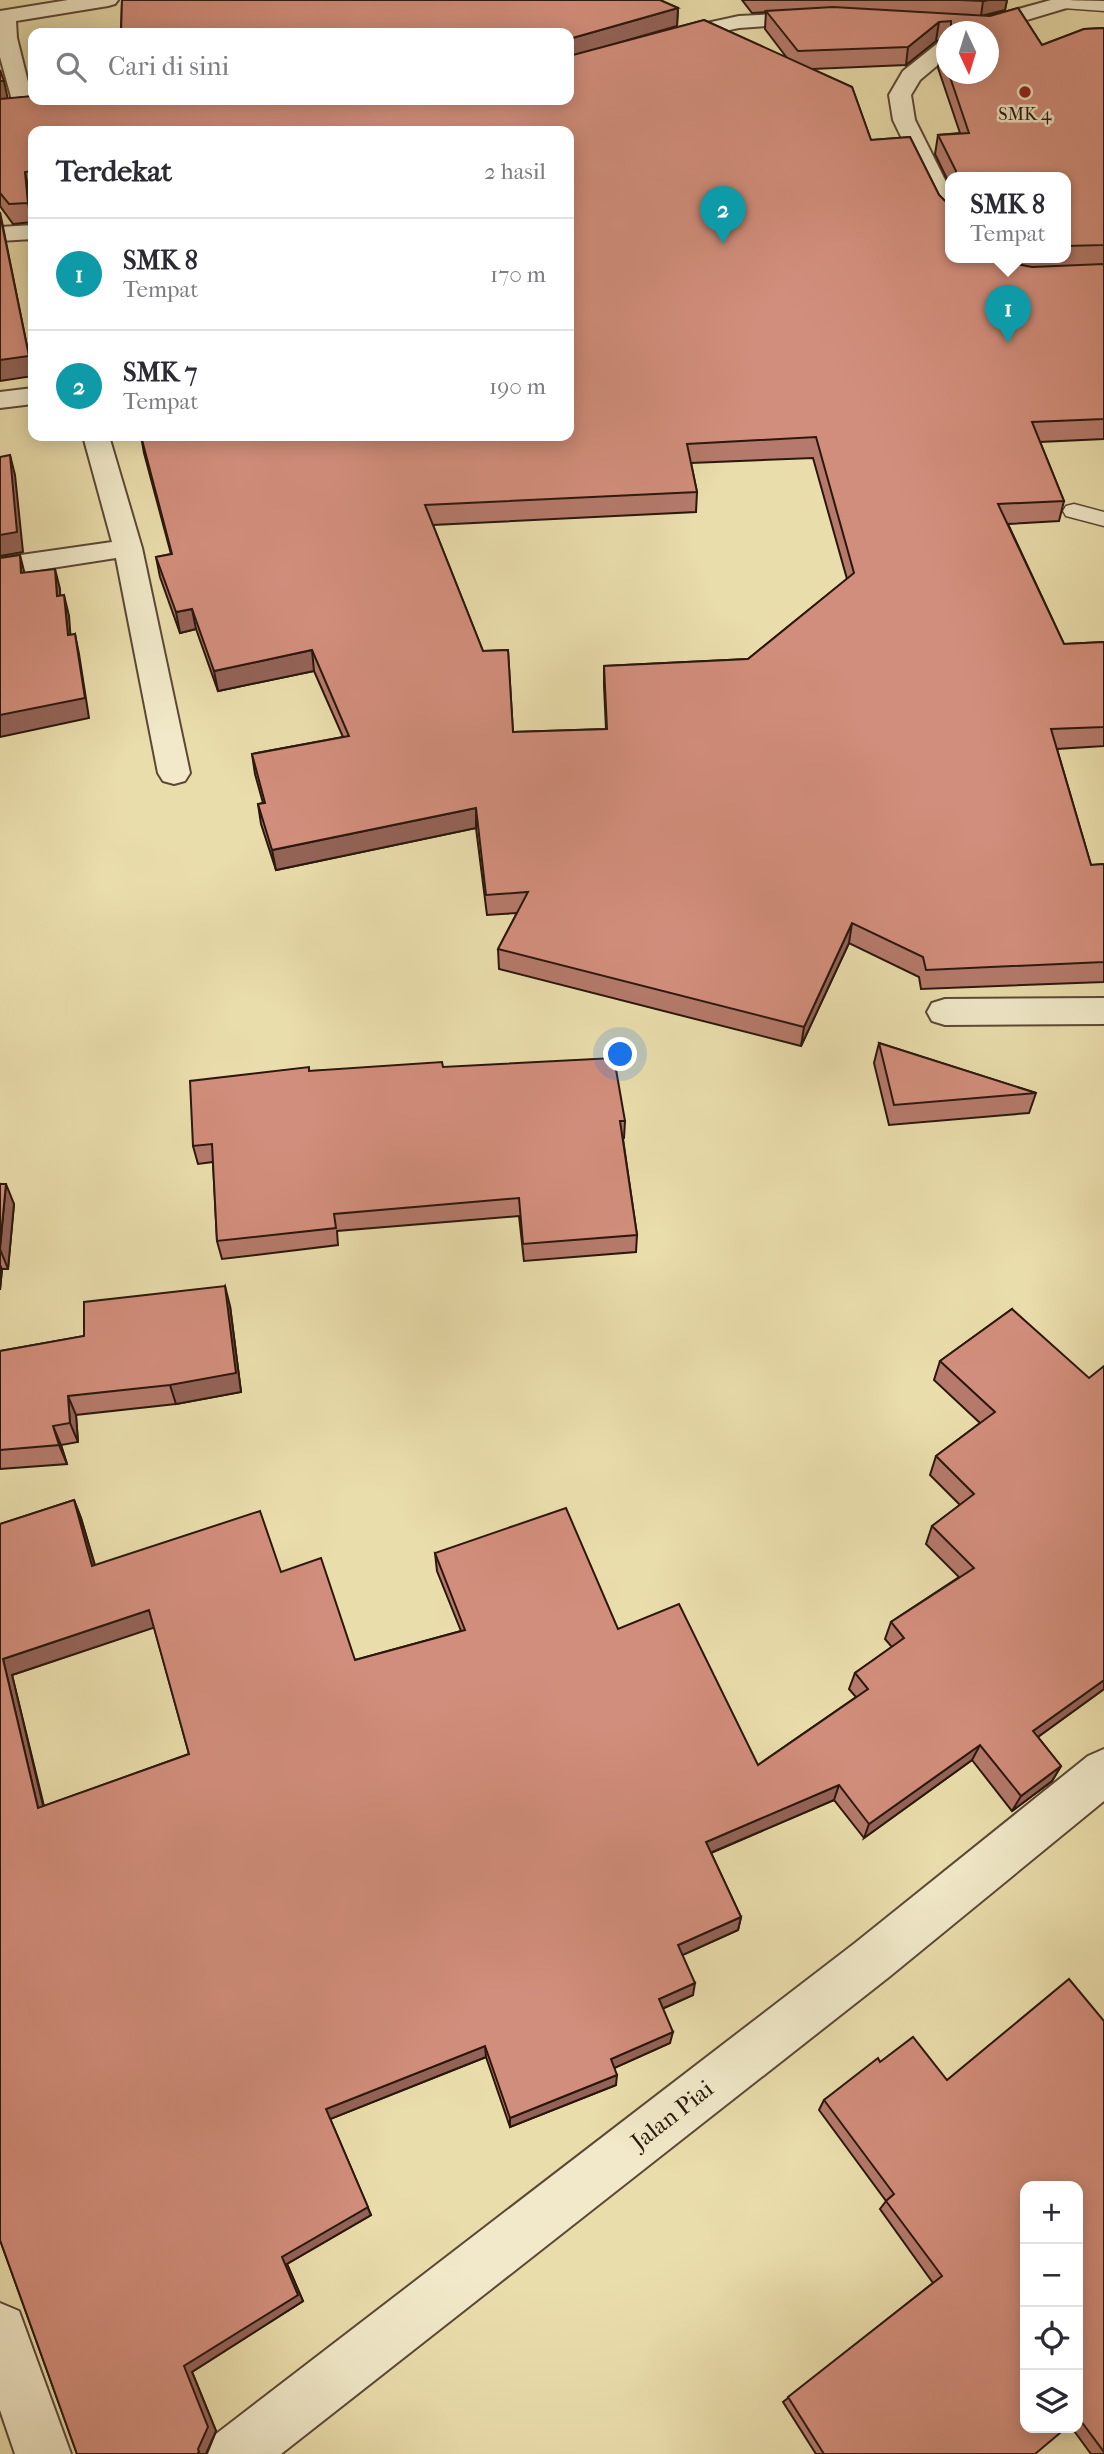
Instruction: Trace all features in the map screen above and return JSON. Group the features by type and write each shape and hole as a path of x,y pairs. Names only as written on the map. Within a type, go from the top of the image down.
{"street":[{"path":"23,106 3,16 108,0"},
{"path":"991,21 1061,1"},
{"path":"574,65 654,40 739,22 836,18"},
{"path":"936,57 911,76 900,95 904,120 945,203"},
{"path":"0,110 29,105"},
{"path":"0,234 28,232"},
{"path":"0,400 28,397"},
{"path":"97,441 128,548 174,773"},
{"path":"0,567 128,548"},
{"path":"945,1012 1104,1011"},
{"name":"Jalan Piai","path":"236,2454 872,1961 1104,1772"},
{"path":"0,2330 43,2454"}],"lane":[{"path":"1061,1 1104,6"},
{"path":"1074,510 1104,519"}],"building":[{"path":"122,0 660,0 678,8 574,38 574,28 121,28"},
{"path":"833,7 990,16 1018,8 1042,45 1084,29 1104,28 1104,245 1071,246 1071,172 956,172 938,135 969,133 952,84 999,84 999,21 936,21 936,24 908,47 798,51 766,11"},
{"path":"704,20 852,87 871,140 910,137 939,195 945,201 945,263 1012,263 1032,267 1104,264 1104,419 1032,422 1064,501 998,504 1064,644 1104,642 1104,727 1051,729 1091,865 1104,864 1104,962 926,970 923,957 852,923 804,1027 498,949 528,892 486,895 476,808 272,850 258,804 265,803 252,754 349,736 312,650 214,671 192,609 176,612 156,557 172,554 142,441 574,441 574,126 28,126 28,172 25,172 28,203 9,204 0,193 0,99 28,96 28,105 574,105 574,55","holes":["816,437 854,573 748,659 604,666 607,729 513,732 508,650 483,651 425,505 697,492 687,444"]},
{"path":"0,223 28,356 0,360"},
{"path":"10,455 17,532 0,535 0,457"},
{"path":"20,555 21,573 55,569 57,596 64,595 68,635 75,634 85,698 0,715 0,558"},
{"path":"879,1043 1036,1093 894,1105"},
{"path":"614,1058 625,1121 620,1121 637,1235 523,1244 519,1198 334,1214 336,1228 217,1241 212,1144 193,1146 190,1081 309,1067 309,1071 442,1062 443,1067"},
{"path":"0,1184 6,1184 0,1246"},
{"path":"225,1286 236,1373 170,1385 68,1396 70,1423 53,1426 59,1445 0,1450 0,1351 84,1336 84,1302"},
{"path":"1012,1309 1089,1378 1104,1366 1104,1680 1033,1731 1061,1766 1021,1796 980,1745 869,1824 839,1785 706,1842 741,1917 678,1945 695,1983 659,1999 673,2032 611,2059 617,2075 510,2118 485,2046 326,2109 368,2207 282,2257 298,2295 184,2366 208,2427 199,2452 77,2454 0,2240 0,1524 74,1500 92,1566 260,1511 281,1572 321,1558 355,1660 465,1630 435,1553 566,1508 618,1629 679,1604 758,1765 868,1689 855,1673 904,1638 891,1622 974,1568 932,1526 974,1494 936,1456 995,1412 940,1361","holes":["149,1610 189,1754 38,1808 3,1659"]},
{"path":"1069,1979 1104,2021 1104,2452 1083,2424 1083,2181 1020,2181 1020,2433 1060,2433 1035,2454 824,2454 788,2397 942,2276 886,2201 894,2194 824,2100 878,2058 880,2062 913,2037 947,2080"}],"place":[{"name":"SMK 4","path":"1025,92"},
{"name":"SMK 7","path":"723,244"},
{"name":"SMK 8","path":"1008,343"}]}
